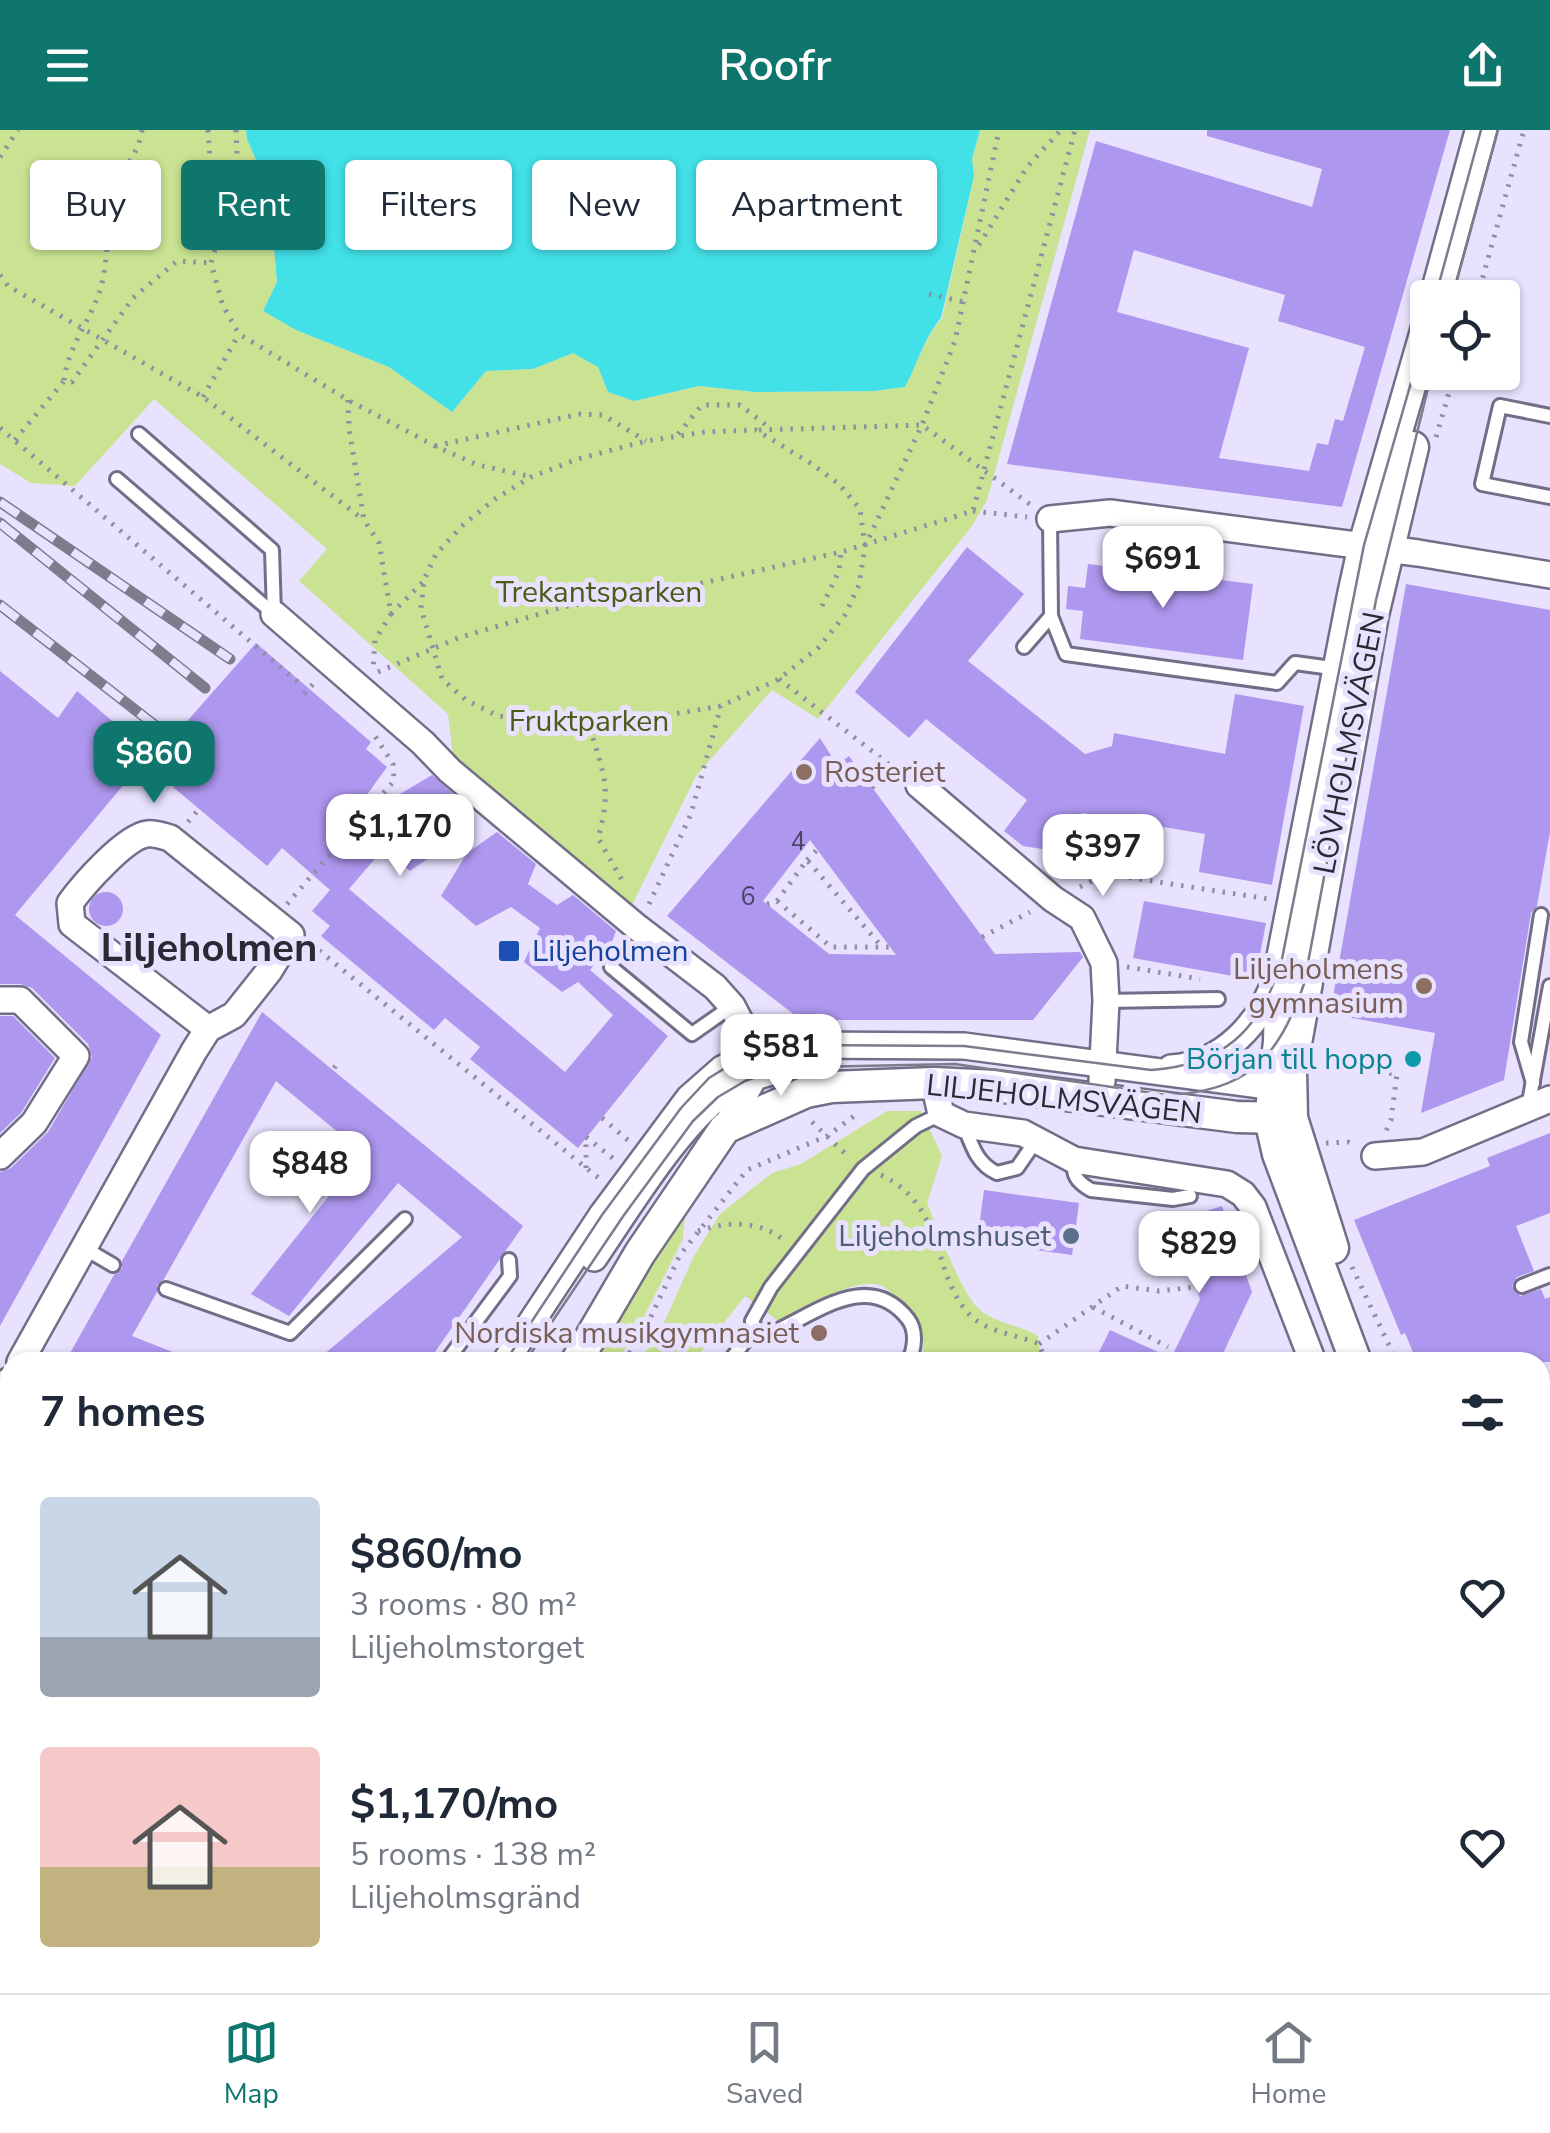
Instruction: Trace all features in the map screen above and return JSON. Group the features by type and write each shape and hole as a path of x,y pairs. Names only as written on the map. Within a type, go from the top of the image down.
{"street":[{"path":"1440,280 1482,130"},
{"path":"1457,280 1498,130"},
{"name":"LÖVHOLMSVÄGEN","path":"1286,1096 1375,547 1412,390"},
{"name":"LÖVHOLMSVÄGEN","path":"1235,1041 1270,998 1281,964 1339,670 1426,390"},
{"path":"1050,519 1110,513 1375,547 1550,575"},
{"path":"274,614 450,772 732,1006 756,1064 725,1128 640,1252 582,1352"},
{"path":"919,785 1053,899 1082,918 1104,963 1104,1066 1098,1100"},
{"path":"26,1352 208,1028 234,1015 269,971 283,927 170,838 150,833 136,838 82,886 70,903 72,924 208,1028"},
{"name":"LÖVHOLMSVÄGEN","path":"1281,964 1280,1042 1286,1096"},
{"path":"0,1000 20,1000 76,1056 34,1124 0,1156"},
{"name":"LILJEHOLMSVÄGEN","path":"1151,1070 1180,1068 1235,1041"},
{"name":"LILJEHOLMSVÄGEN","path":"532,1352 646,1183 694,1121 756,1064 803,1045 964,1046 1151,1070 1286,1096"},
{"name":"LILJEHOLMSVÄGEN","path":"512,1352 602,1214 680,1108 709,1078 732,1062 756,1064"},
{"path":"756,1064 784,1069 804,1080 831,1087"},
{"path":"934,1083 952,1119 1023,1133 1074,1160 1228,1184 1243,1194 1254,1208 1309,1352"},
{"name":"LILJEHOLMSVÄGEN","path":"725,1128 806,1092 831,1087 934,1083 996,1086 1098,1100 1286,1096"},
{"path":"1286,1096 1332,1245 1386,1352"},
{"path":"1286,1096 1278,1154 1352,1352"},
{"path":"1375,1156 1423,1152 1537,1096"}],"lane":[{"path":"1550,416 1500,406 1482,484 1550,497"},
{"path":"139,434 272,550 274,614"},
{"path":"116,479 274,614"},
{"path":"1050,519 1051,616 1066,654 1277,683 1295,663 1339,670"},
{"path":"1024,647 1051,616"},
{"path":"1537,1096 1521,1042 1541,916"},
{"path":"610,968 692,1034 732,1006"},
{"path":"1537,1096 1550,986"},
{"path":"1106,1002 1218,1000"},
{"path":"911,1352 912,1323 884,1297 870,1294 853,1296 776,1330 755,1328 752,1320 791,1259 863,1169 916,1126 952,1119 986,1168 997,1173 1017,1168 1037,1139"},
{"path":"1074,1160 1072,1171 1080,1184 1091,1190 1173,1199 1190,1196"},
{"path":"166,1289 290,1334 404,1219"},
{"path":"84,1248 113,1264"},
{"path":"453,1352 510,1276 509,1260"},
{"path":"1522,1286 1550,1275"},
{"path":"737,1352 755,1328"}],"path":[{"path":"0,157 18,130"},
{"path":"15,440 64,381 104,273 110,209 118,181 136,155 142,130"},
{"path":"208,130 210,160"},
{"path":"236,130 237,160"},
{"path":"865,546 922,425 955,341 998,130"},
{"path":"975,252 1027,167 1061,130"},
{"path":"972,511 1075,130"},
{"path":"1482,280 1524,130"},
{"path":"215,250 212,263 222,306 238,334 434,446 478,465 531,477"},
{"path":"64,381 72,382 133,298 177,262 212,263"},
{"path":"0,275 8,286 203,397 364,520 378,543 391,614"},
{"path":"929,294 964,302"},
{"path":"203,397 238,334"},
{"path":"348,400 364,520"},
{"path":"676,436 702,405 740,404 772,430"},
{"path":"434,446 580,414 603,415 646,441"},
{"path":"922,425 1050,519 972,511 841,552 707,582 563,607 431,648 373,674 375,640 391,614 424,580 436,554 463,525 531,477 578,459 646,441 756,430 922,425"},
{"path":"0,428 301,686"},
{"path":"424,580 422,608 442,679 466,700 498,716 590,728 721,706 780,679 819,647 845,616 860,585 865,546 860,509 840,484 756,430"},
{"path":"822,606 839,571 841,552"},
{"path":"780,679 889,766 919,785"},
{"path":"638,904 645,912 691,814 721,706"},
{"path":"372,728 393,764 394,782 283,927 308,942 607,1185"},
{"path":"590,728 606,782 607,806 598,838 623,882"},
{"path":"872,788 889,766"},
{"path":"767,904 777,901 818,850"},
{"path":"777,901 831,948 886,947 807,860"},
{"path":"982,937 1106,874 1282,901"},
{"path":"1104,963 1228,984 1218,1000"},
{"path":"472,1075 477,1068"},
{"path":"1286,1096 1397,1074 1391,1120"},
{"path":"602,1118 637,1148"},
{"path":"812,1122 863,1169 908,1191 921,1207 958,1297 973,1317 990,1328 1039,1344"},
{"path":"545,1135 550,1128"},
{"path":"586,1168 586,1137 623,1166"},
{"path":"1314,1144 1348,1142 1375,1156"},
{"path":"739,1163 748,1170"},
{"path":"696,1232 722,1223 754,1225 785,1240 791,1259"},
{"path":"1039,1344 1122,1286 1158,1291 1195,1287"},
{"path":"1093,1306 1168,1347"},
{"path":"1039,1344 1042,1352"}],"green space":[{"name":"Trekantsparken","path":"0,130 246,130 256,160 181,160 181,250 274,250 277,283 263,311 296,330 389,367 452,412 486,371 533,369 573,353 598,367 608,392 634,401 699,386 755,392 905,387 942,318 974,176 972,160 980,130 1090,130 987,500 972,526 818,719 772,690 696,776 632,905 453,755 448,714 299,581 327,549 154,399 75,486 31,483 0,464"},
{"path":"887,1111 921,1111 942,1156 927,1203 958,1276 980,1310 1038,1336 1040,1352 923,1352 923,1338 911,1312 883,1287 863,1284 839,1291 778,1321 745,1296 701,1352 646,1352 720,1214 772,1173 801,1164"},
{"path":"686,1204 683,1239 638,1329 623,1352 598,1352 632,1300 629,1283"}],"shaded area":[{"path":"246,130 980,130 972,159 974,176 941,318 905,387 755,392 699,386 634,401 608,392 598,367 573,353 533,369 486,371 452,412 389,367 296,330 263,311 277,282 274,250 325,250 325,160 256,160"}],"building":[{"path":"1207,130 1450,130 1342,507 1007,464 1096,141 1312,207 1322,169 1207,136","holes":["1134,250 1285,295 1278,321 1365,347 1343,421 1335,419 1328,445 1317,443 1309,471 1219,458 1249,348 1117,312"]},
{"path":"967,547 1024,594 968,661 1085,754 1112,746 1114,733 1225,754 1235,694 1304,706 1272,885 1199,872 1205,834 1082,813 1074,854 1023,846 1004,831 1027,800 926,719 909,738 855,692"},
{"path":"1088,564 1253,584 1243,660 1080,639 1083,611 1066,609 1068,586 1085,588"},
{"path":"1406,584 1550,610 1550,832 1537,906 1531,913 1504,1080 1421,1113 1435,1033 1330,1014"},
{"path":"256,643 371,742 366,749 387,767 343,828 432,775 468,807 451,843 410,871 384,848 349,889 565,1072 613,1015 578,982 562,992 524,962 540,928 511,907 476,926 441,896 467,853 497,832 536,864 528,884 557,905 573,895 616,931 590,970 668,1036 578,1148 470,1059 480,1047 445,1018 434,1030 321,936 330,926 312,911 330,890 282,848 267,866 173,787 178,782 152,761"},
{"path":"0,671 58,718 77,691 150,753 15,915 161,1035 0,1326 0,1172 11,1168 48,1132 92,1057 88,1044 32,988 0,984"},
{"path":"820,738 837,765 849,756 995,954 1080,952 1083,957 1033,1020 801,1020 667,916","holes":["810,840 896,955 829,954 763,901"]},
{"path":"106,892 118,897 123,909 118,921 106,926 94,921 89,909 94,897"},
{"path":"1144,901 1266,923 1255,980 1133,958"},
{"path":"262,1012 523,1226 435,1352 327,1352 462,1237 398,1183 289,1316 251,1294 363,1153 276,1081 164,1279 157,1285 157,1292 132,1336 173,1352 71,1352 114,1275 122,1269 122,1261"},
{"path":"0,1016 13,1016 55,1058 21,1113 0,1133"},
{"path":"1550,1133 1550,1213 1516,1226 1534,1271 1517,1277 1512,1286 1520,1296 1541,1289 1545,1299 1550,1297 1550,1352 1413,1352 1405,1333 1401,1335 1354,1220 1490,1166 1487,1158"},
{"path":"984,1190 1079,1203 1072,1255 977,1242"},
{"path":"1222,1206 1252,1292 1224,1352 1174,1352 1200,1299 1179,1243 1186,1241 1178,1220"},
{"path":"1110,1330 1158,1352 1099,1352"}],"tram line":[{"path":"1440,280 1481,130"},
{"path":"1457,280 1498,130"},
{"path":"512,1352 602,1215 681,1108 709,1078 743,1057 803,1045 964,1046 1151,1070 1199,1061 1218,1052 1249,1026 1262,1008 1281,964 1364,545 1410,386"},
{"path":"532,1352 693,1121 718,1097 745,1081 770,1072 811,1067 955,1064 1166,1095 1218,1087 1239,1078 1271,1051 1304,984 1376,600 1428,390"}],"railway":[{"path":"0,502 230,659"},
{"path":"0,523 205,688"},
{"path":"0,605 165,733"}],"place":[{"name":"Rosteriet","path":"804,772"},
{"name":"Liljeholmen","path":"509,951"},
{"name":"Liljeholmens gymnasium","path":"1424,986"},
{"name":"Början till hopp","path":"1413,1059"},
{"name":"Liljeholmshuset","path":"1071,1236"},
{"name":"Nordiska musikgymnasiet","path":"819,1333"}],"district":[{"name":"Liljeholmen","path":"209,947"}],"park label":[{"name":"Fruktparken","path":"589,721"}]}
